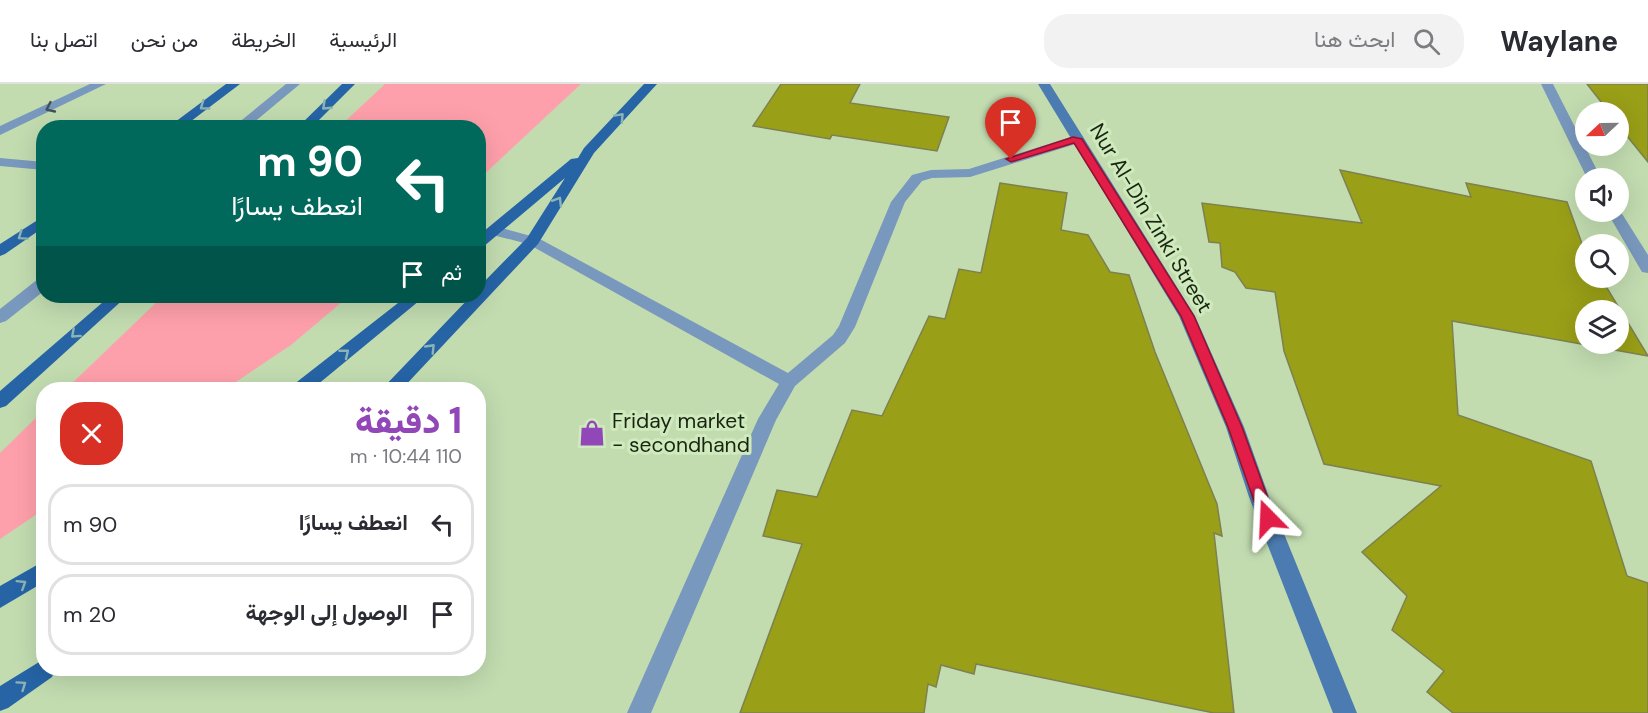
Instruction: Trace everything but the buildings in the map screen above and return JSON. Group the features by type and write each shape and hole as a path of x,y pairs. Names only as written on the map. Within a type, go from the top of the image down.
{"main road":[{"path":"184,120 234,84"},
{"path":"312,120 350,84"},
{"path":"486,238 589,151 651,84"},
{"path":"486,290 533,241 589,151"},
{"path":"0,251 36,226"},
{"path":"1,399 110,303"},
{"path":"309,382 408,303"},
{"path":"398,382 473,303"},
{"path":"0,598 36,575"},
{"path":"0,700 36,675"}],"street":[{"path":"0,131 100,84"},
{"path":"248,120 294,84"},
{"name":"Nur Al-Din Zinki Street","path":"1044,84 1187,316 1235,427 1259,496 1345,713"},
{"path":"1547,84 1588,168"},
{"path":"639,713 767,419 789,382 839,339 847,327 898,202 911,183 917,178 932,174 970,173 1077,139"},
{"path":"0,162 36,165"},
{"path":"1620,222 1648,268"},
{"path":"494,231 533,241 789,382"},
{"path":"0,317 36,289"}],"shaded area":[{"path":"385,84 581,84 486,172 486,120 346,120"},
{"path":"156,303 341,303 291,345 236,382 73,382"},
{"path":"36,418 36,515 0,539 0,453"}],"place":[{"name":"Friday market - secondhand","path":"592,433"}],"route":[{"path":"1011,159 1077,139 1187,316 1235,427 1268,518"}]}
